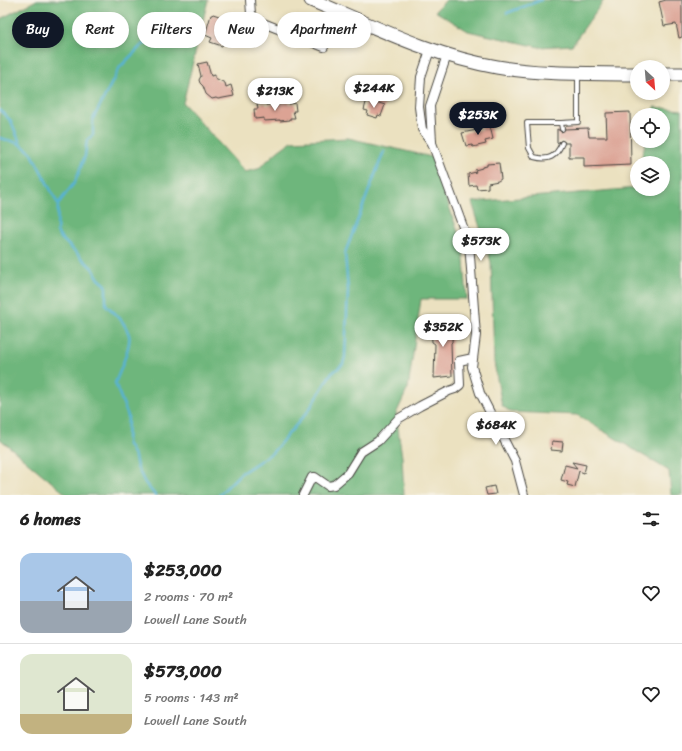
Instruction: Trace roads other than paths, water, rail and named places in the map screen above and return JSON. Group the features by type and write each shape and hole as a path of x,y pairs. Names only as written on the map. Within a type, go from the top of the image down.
{"main road":[{"path":"311,0 430,50 496,67 544,73 630,74"},
{"path":"670,74 682,74"}],"street":[{"path":"250,0 251,14 258,21 277,28"},
{"path":"430,50 421,77 419,107 422,129 432,143 469,243 476,335 472,367 480,393 515,461 524,495"},
{"path":"432,143 430,106 447,55"},
{"path":"302,495 312,478 315,476 328,486 334,485 353,467 361,452 378,441 398,419 420,406 455,389 460,384 460,361 473,358"}],"lane":[{"path":"562,143 556,154 550,158 534,157 529,148 527,123 578,122 578,73"},
{"path":"561,123 562,129"}],"waterway":[{"path":"507,13 541,0"},
{"path":"139,48 120,67 93,119 93,135 87,140 85,156 75,182 58,204 57,231 59,236 93,269 99,279 106,285 106,305 123,322 129,335 129,345 115,383 128,416 127,443 135,457 137,467 145,483 155,495"},
{"path":"0,110 11,121 20,143"},
{"path":"0,138 18,143 31,152 58,204"},
{"path":"219,495 240,474 272,453 309,410 330,375 343,364 345,357 348,290 345,253 384,151"}]}
